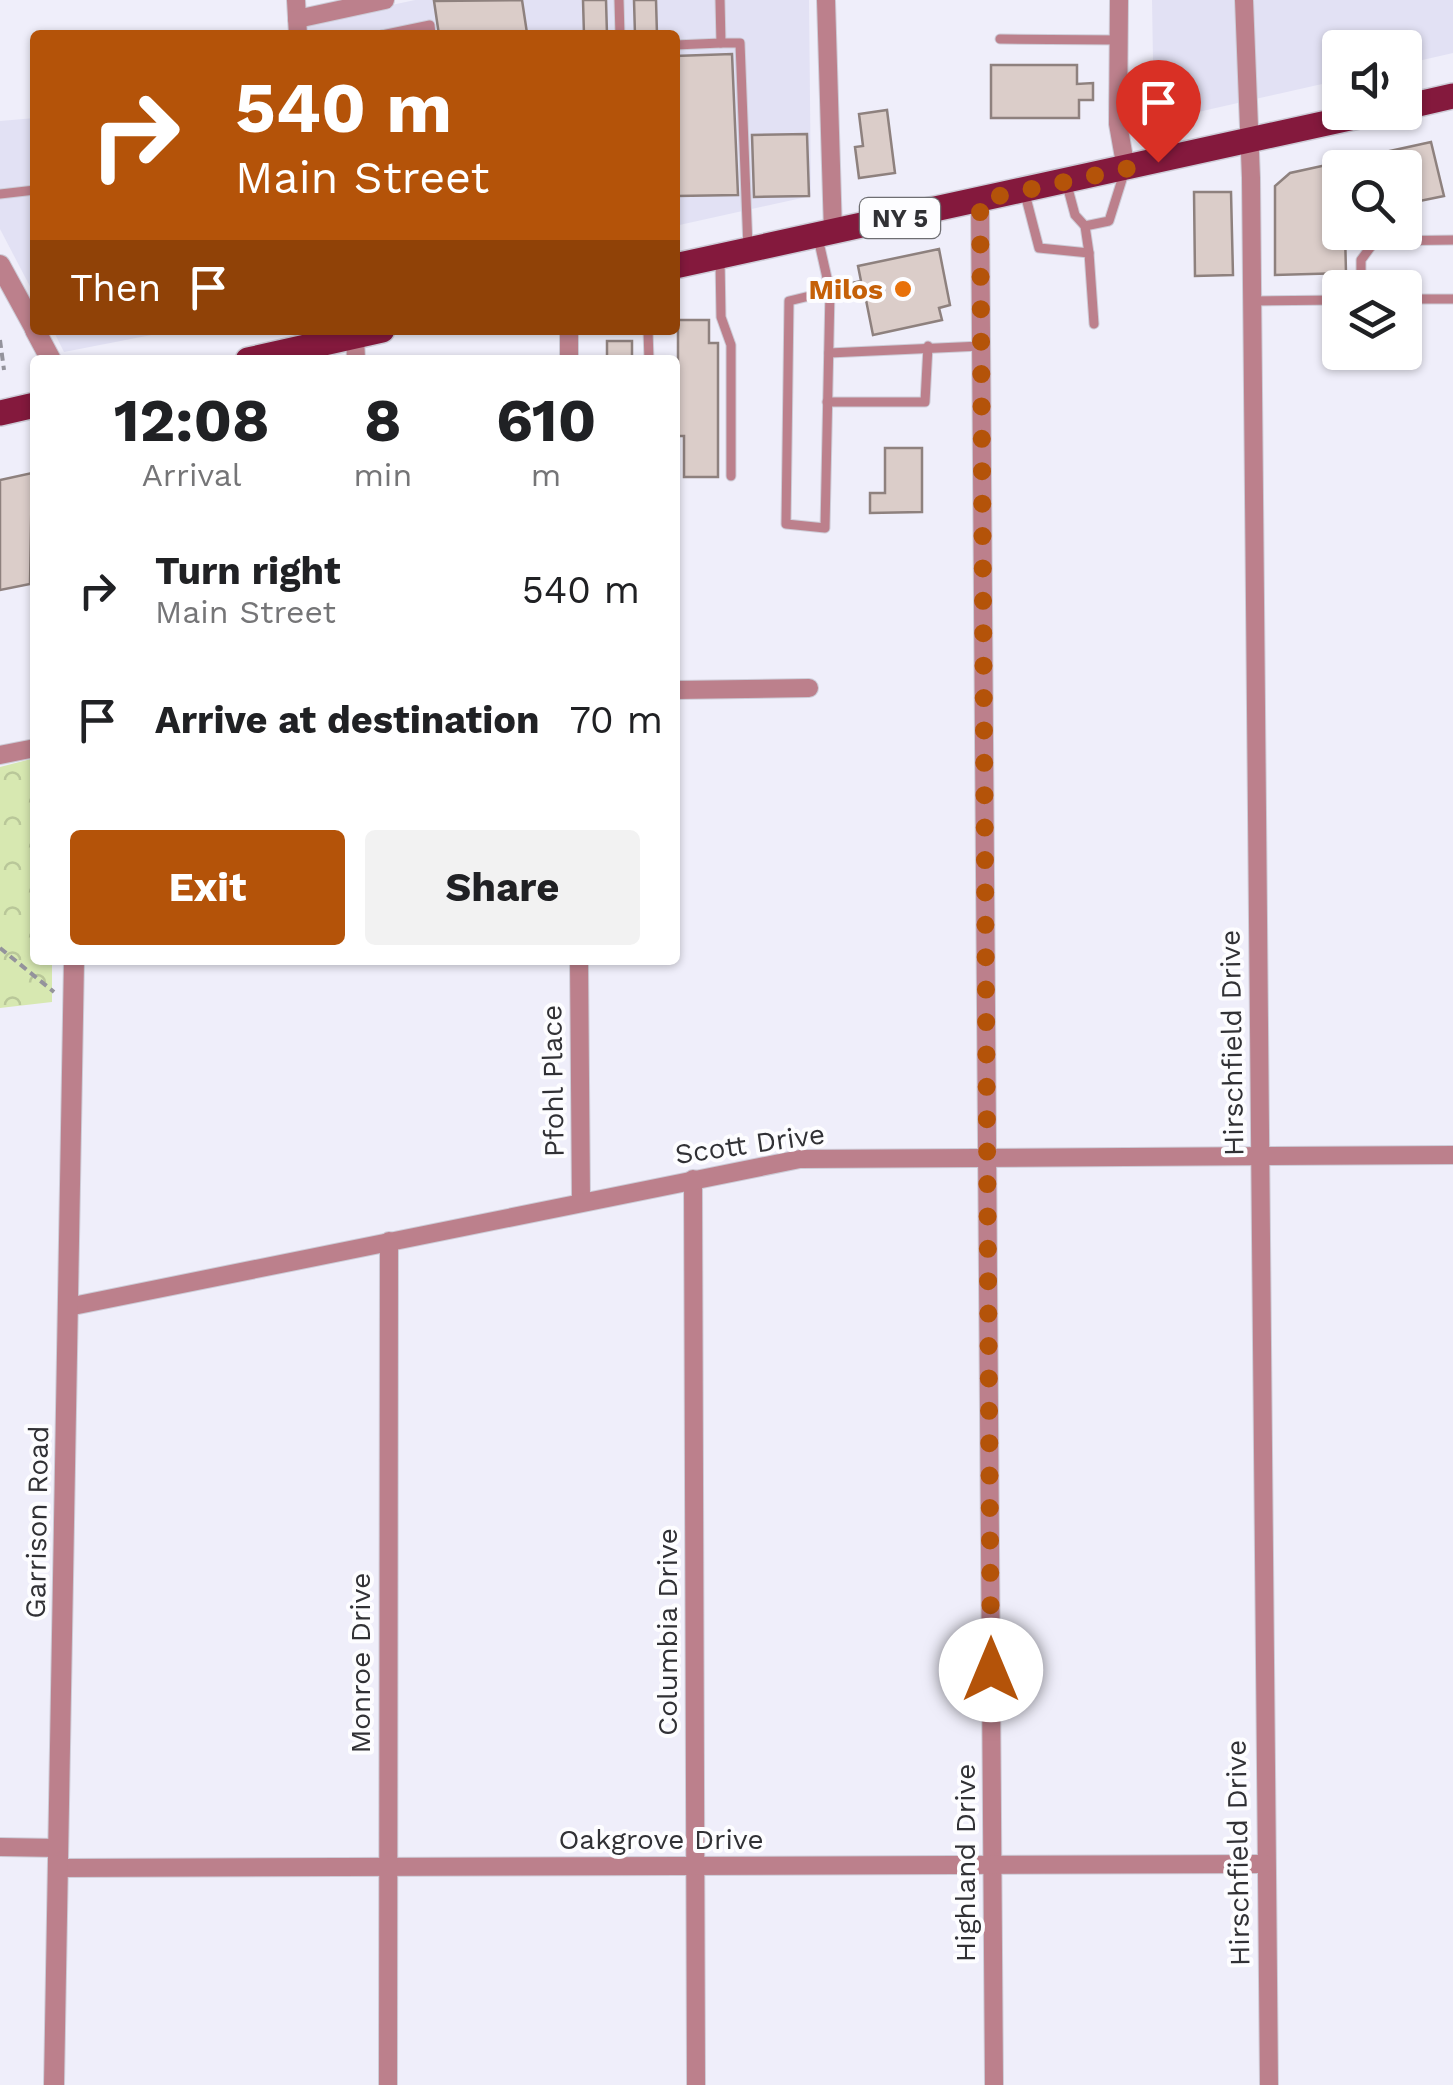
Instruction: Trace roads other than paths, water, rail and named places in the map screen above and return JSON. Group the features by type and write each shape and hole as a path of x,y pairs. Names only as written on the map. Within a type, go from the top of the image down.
{"main road":[{"path":"1422,102 1453,96"},
{"name":"NY 5","path":"680,265 1322,124"},
{"path":"262,355 309,338 356,348"},
{"path":"0,413 30,407"}],"street":[{"path":"297,18 384,0"},
{"path":"825,234 826,0"},
{"path":"1120,0 1118,124 1126,170"},
{"name":"Hirschfield Drive","path":"1244,0 1252,301 1268,2085"},
{"name":"Highland Drive","path":"980,200 994,2085"},
{"path":"0,266 30,321"},
{"path":"680,690 808,688"},
{"path":"0,756 30,749"},
{"name":"Garrison Road","path":"54,2085 74,965"},
{"name":"Pfohl Place","path":"579,965 581,1200"},
{"name":"Scott Drive","path":"68,1306 800,1159 1453,1155"},
{"name":"Columbia Drive","path":"693,1179 696,2085"},
{"name":"Monroe Drive","path":"388,2085 389,1240"},
{"name":"Oakgrove Drive","path":"0,1847 58,1858 387,1866 1265,1864"}],"lane":[{"path":"619,0 620,30"},
{"path":"720,0 721,43"},
{"path":"406,30 430,25 430,30"},
{"path":"1000,39 1119,40"},
{"path":"680,46 740,43 748,250"},
{"path":"1085,226 1109,221 1126,170"},
{"path":"1066,182 1075,215 1085,226 1094,324"},
{"path":"0,194 30,191"},
{"path":"1024,191 1039,248 1089,253"},
{"path":"825,234 830,290 824,528 786,524 788,302 830,290"},
{"path":"1361,270 1361,260 1375,241 1453,240"},
{"path":"720,256 720,316 731,345 731,476"},
{"path":"1422,299 1453,298"},
{"path":"1252,301 1322,300"},
{"path":"828,402 925,402 928,346"},
{"path":"828,353 981,346"}],"place":[{"name":"Milos","path":"903,289"}]}
